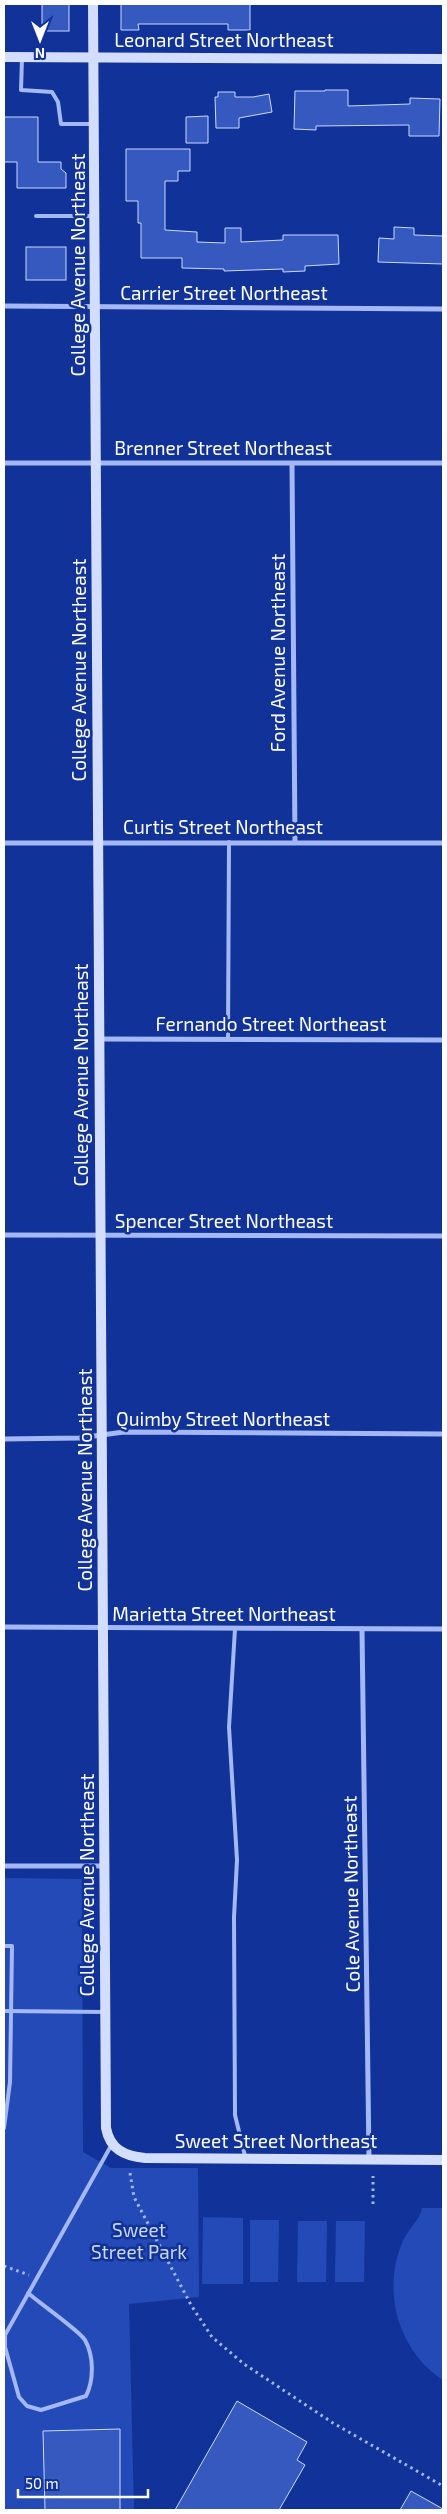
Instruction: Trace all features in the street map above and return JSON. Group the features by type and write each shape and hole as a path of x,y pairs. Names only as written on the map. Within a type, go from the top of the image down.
{"street":[{"name":"College Avenue Northeast","path":"93,4 98,1039 104,1629 104,2012 105,2115 107,2134 112,2144"},
{"name":"Leonard Street Northeast","path":"4,57 443,59"},
{"name":"Carrier Street Northeast","path":"4,306 443,309"},
{"name":"Brenner Street Northeast","path":"4,463 443,463"},
{"name":"Ford Avenue Northeast","path":"292,464 295,842"},
{"name":"Curtis Street Northeast","path":"4,842 443,843"},
{"name":"Fernando Street Northeast","path":"98,1039 443,1040"},
{"name":"Spencer Street Northeast","path":"4,1235 443,1236"},
{"name":"Quimby Street Northeast","path":"4,1439 79,1438 124,1432 443,1434"},
{"name":"Marietta Street Northeast","path":"4,1627 443,1630"},
{"name":"Cole Avenue Northeast","path":"362,1630 369,2159"},
{"path":"4,1866 104,1866"},
{"name":"Sweet Street Northeast","path":"112,2144 123,2154 133,2157 443,2160"}],"lane":[{"path":"22,57 21,90 52,92 58,102 61,124 95,124"},
{"path":"36,216 95,216"},
{"path":"228,1039 229,842"},
{"path":"235,1629 229,1727 237,1860 234,1917 235,2115 245,2159"},
{"path":"4,1946 12,1946 10,2082 4,2128"},
{"path":"4,2011 104,2012"},
{"path":"28,2293 84,2339 91,2361 92,2384 86,2396 41,2410 27,2406 19,2397 5,2347 5,2335 36,2278 112,2144"}],"path":[{"path":"130,2173 134,2197 191,2305 212,2337 244,2364 333,2422 443,2486"},
{"path":"373,2176 373,2204"},
{"path":"4,2266 36,2278"}],"green space":[{"name":"Sweet Street Park","path":"4,1878 82,1879 83,2152 111,2168 198,2168 199,2297 129,2304 134,2510 4,2510"},
{"path":"422,2208 443,2208 443,2380 427,2368 415,2353 405,2336 398,2318 394,2299 394,2279 397,2260 403,2241"},
{"path":"203,2217 243,2218 243,2284 202,2284"},
{"path":"250,2220 279,2220 278,2282 250,2282"},
{"path":"298,2221 327,2221 326,2282 297,2282"},
{"path":"336,2221 365,2221 364,2282 335,2282"}],"building":[{"path":"42,4 69,4 69,31 42,31"},
{"path":"121,4 250,4 250,30 228,30 228,24 138,24 139,30 121,30"},
{"path":"348,90 348,106 410,104 410,98 440,99 439,136 409,136 409,125 316,126 316,130 294,129 295,91"},
{"path":"218,92 235,92 235,97 253,97 269,94 272,112 239,118 239,128 216,128 215,97 218,97"},
{"path":"208,116 208,143 186,143 186,117"},
{"path":"4,117 38,117 38,162 61,162 61,169 66,173 66,188 17,188 17,162 4,162"},
{"path":"126,149 190,149 190,171 178,171 178,181 165,181 165,230 197,232 197,242 225,243 225,228 241,228 241,242 283,240 283,235 338,235 339,264 305,266 305,271 283,272 283,269 224,271 224,269 182,268 182,258 141,258 141,223 138,223 138,201 126,201"},
{"path":"394,227 414,228 414,235 443,236 443,264 378,262 379,238 394,239"},
{"path":"26,247 66,247 66,280 26,280"},
{"path":"237,2401 307,2442 297,2460 305,2465 279,2510 175,2510"},
{"path":"120,2429 120,2510 45,2510 43,2431"},
{"path":"411,2491 443,2509 443,2510 400,2510"}]}
